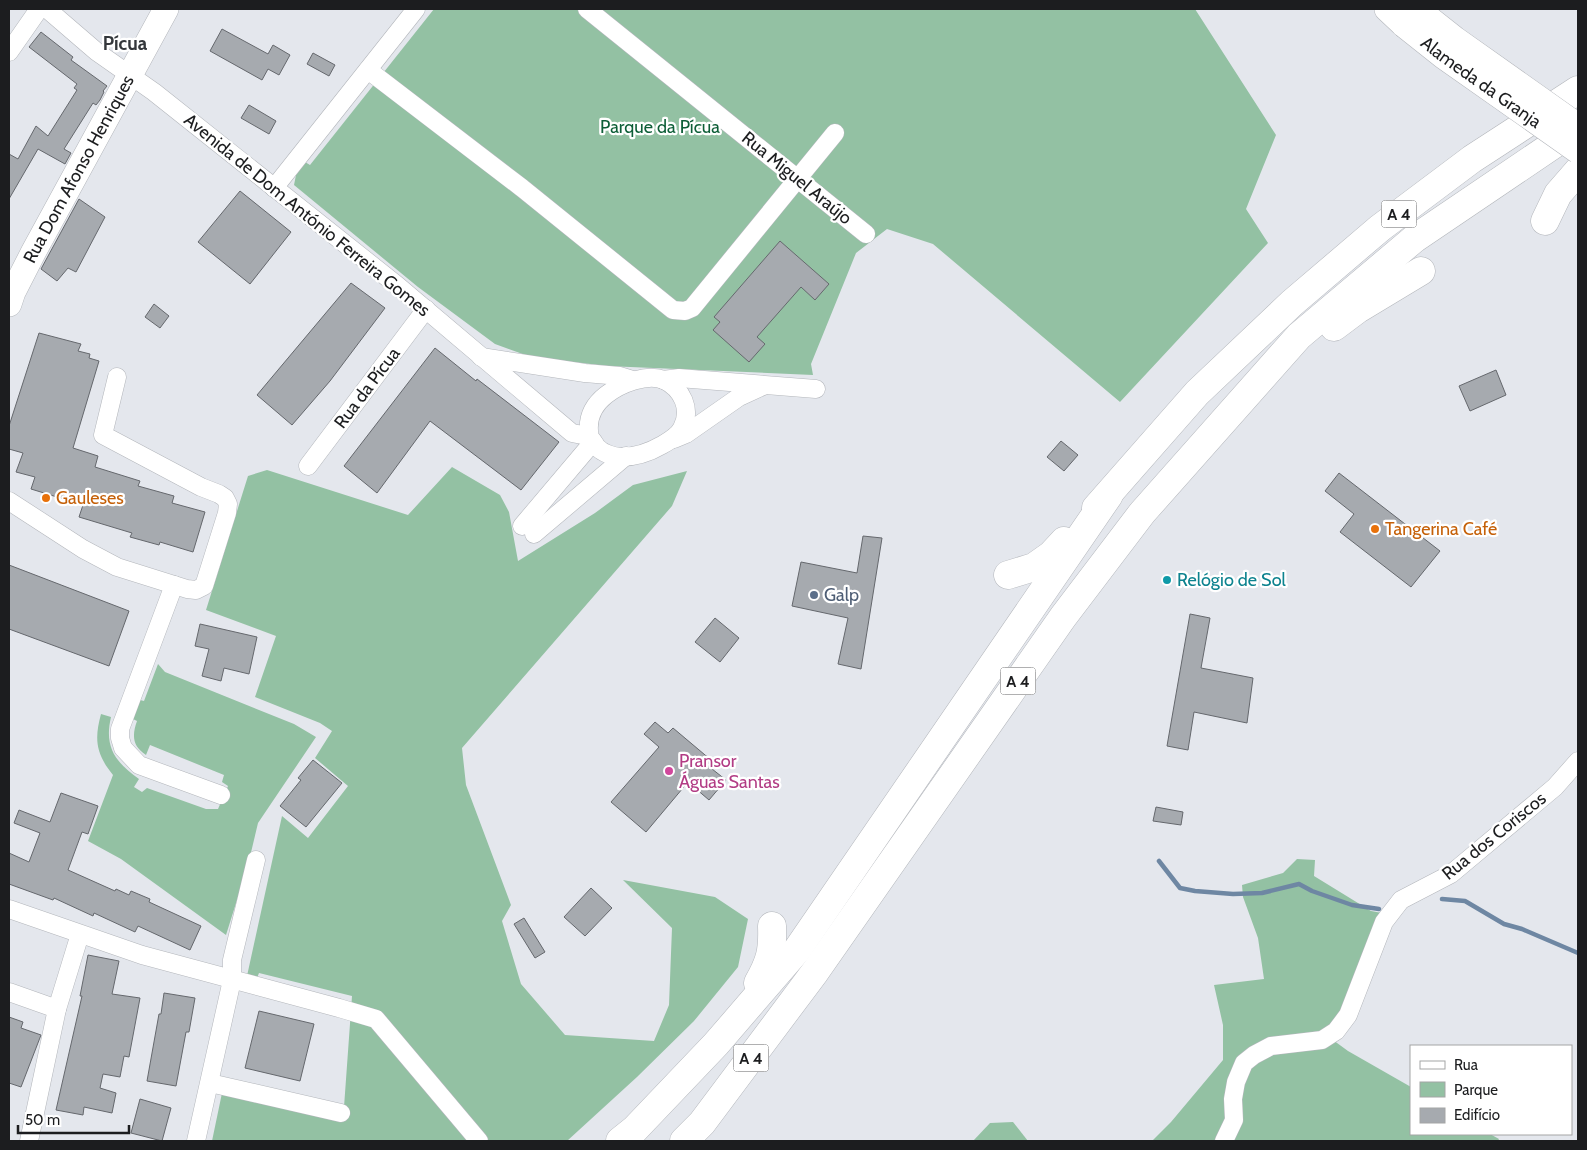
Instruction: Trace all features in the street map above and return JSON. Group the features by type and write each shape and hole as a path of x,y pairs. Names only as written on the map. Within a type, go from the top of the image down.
{"highway":[{"name":"A 4","path":"620,1141 635,1129 716,1044 797,950 1108,495 1204,387 1292,304 1365,241 1472,159 1578,90"},
{"name":"A 4","path":"684,1141 702,1123 815,972 1063,617 1142,513 1299,336 1414,239 1578,127"},
{"path":"1545,220 1558,194 1578,171"},
{"path":"1239,403 1358,309 1421,271"},
{"path":"1008,576 1034,567 1051,555 1108,495"},
{"path":"716,1044 724,1026 756,986 768,965 772,944 772,926"}],"street":[{"path":"12,49 39,9"},
{"name":"Avenida de Dom António Ferreira Gomes","path":"47,9 97,52 132,75 426,310 572,432 592,440"},
{"name":"Rua Dom Afonso Henriques","path":"9,304 13,292 34,252 132,75 166,9"},
{"path":"274,188 416,9"},
{"name":"Rua Miguel Araújo","path":"587,9 866,234"},
{"name":"Alameda da Granja","path":"1403,14 1455,39 1578,127"},
{"name":"Alameda da Granja","path":"1403,14 1443,56 1578,151"},
{"path":"368,70 522,188 673,310 685,311 692,308 835,133"},
{"name":"Rua da Pícua","path":"308,466 426,310"},
{"name":"Avenida de Dom António Ferreira Gomes","path":"481,357 585,373 620,376 633,380 679,378 816,389"},
{"path":"9,501 83,549 116,567 187,590 204,586 227,513 228,504 225,498 219,494 201,487 103,435 117,377"},
{"name":"Avenida de Dom António Ferreira Gomes","path":"633,380 616,388 594,407 588,420 588,429 592,440 599,449 620,457 652,450 686,434 739,397 763,386"},
{"name":"Avenida de Dom António Ferreira Gomes","path":"663,380 679,391 685,406 686,417 681,429 671,440"},
{"path":"592,440 528,530 626,456"},
{"path":"174,585 120,729 120,738 123,748 139,765 220,795"},
{"name":"Rua dos Coriscos","path":"1224,1141 1234,1120 1233,1099 1236,1082 1244,1063 1271,1046 1322,1040 1336,1031 1348,1015 1384,922 1401,900 1451,874 1555,787 1578,761"},
{"path":"196,1141 232,980 232,960 256,860"},
{"path":"9,909 142,955 376,1019 479,1141"},
{"path":"29,1141 57,1009 80,934"},
{"path":"9,992 57,1009"},
{"path":"210,1083 341,1113"}],"green space":[{"name":"Parque da Pícua","path":"434,9 1195,9 1276,135 1246,209 1268,243 1120,402 933,244 887,229 856,253 811,364 813,375 607,366 531,357 495,344 418,287 294,185 296,175 305,162 310,165"},
{"path":"452,467 500,495 509,512 518,561 595,513 633,485 687,471 672,506 462,748 466,785 511,905 502,921 521,984 565,1035 654,1041 669,1005 672,928 623,880 715,897 748,919 738,967 694,1021 637,1077 567,1141 212,1141 222,1093 343,1121 352,996 259,973 257,978 247,976 282,816 308,838 348,786 315,758 332,731 320,723 255,697 276,636 206,610 248,476 267,470 408,515"},
{"path":"158,664 165,672 294,724 316,737 258,823 248,865 226,935 121,859 88,841 113,775 103,760 98,746 97,739 101,714 111,717 109,737 113,753 139,779 134,787 142,792 147,788 206,809 218,809 228,786 222,782 224,775 150,745 146,755 138,748 134,740 137,721 133,719 140,700 144,701"},
{"path":"1297,859 1315,860 1314,876 1371,911 1382,913 1340,1017 1322,1032 1348,1051 1410,1086 1410,1135 1492,1135 1499,1139 1498,1141 1152,1141 1171,1122 1223,1060 1223,1025 1214,985 1264,979 1258,938 1243,897 1242,885 1283,873"},
{"path":"1013,1122 1028,1141 973,1141 990,1123"}],"building":[{"path":"222,29 268,54 273,45 290,55 279,75 268,69 262,80 210,51"},
{"path":"41,32 73,57 71,60 107,86 100,100 96,105 93,103 64,149 71,153 65,164 38,149 9,199 9,154 18,159 36,126 48,136 77,90 74,88 77,84 29,47"},
{"path":"313,53 335,65 329,76 307,64"},
{"path":"249,105 276,121 269,134 241,118"},
{"path":"240,191 291,232 250,284 198,242"},
{"path":"79,199 105,217 76,272 68,268 57,281 41,269"},
{"path":"780,241 829,284 815,300 801,287 757,337 765,344 749,362 713,330 720,322 714,317"},
{"path":"351,283 385,308 330,381 292,425 257,395"},
{"path":"154,304 169,316 160,328 145,317"},
{"path":"39,333 81,344 78,351 90,354 89,358 99,361 73,448 98,456 95,467 140,481 138,486 174,496 172,503 205,512 193,552 160,542 159,545 130,537 132,533 79,517 83,505 31,489 35,477 16,472 23,453 9,449 9,426"},
{"path":"435,348 476,381 477,379 559,442 521,490 430,421 377,493 344,466"},
{"path":"1496,370 1506,395 1470,411 1459,386"},
{"path":"1061,441 1078,455 1064,471 1047,457"},
{"path":"1339,473 1440,551 1411,587 1340,532 1354,514 1325,491"},
{"path":"863,536 882,538 861,669 838,664 848,618 792,606 801,562 857,573"},
{"path":"9,565 129,611 109,666 9,629"},
{"path":"1190,614 1210,618 1201,668 1253,678 1247,723 1194,712 1188,750 1167,746"},
{"path":"715,618 739,638 720,662 695,642"},
{"path":"200,624 257,637 249,674 224,668 221,681 202,676 209,649 195,646"},
{"path":"655,722 668,733 673,728 711,760 707,765 726,780 709,800 688,782 646,832 611,802 659,747 644,734"},
{"path":"313,760 342,783 306,827 280,806 301,780 298,778"},
{"path":"61,793 98,806 88,834 82,832 68,870 115,891 116,889 129,895 131,891 150,899 149,902 201,926 190,950 138,926 135,932 94,913 93,916 54,898 53,900 9,884 9,853 29,862 40,833 14,823 19,810 50,822"},
{"path":"1156,807 1183,812 1181,825 1153,821"},
{"path":"591,888 612,908 585,936 564,917"},
{"path":"524,918 545,952 535,958 514,924"},
{"path":"88,955 119,961 112,994 140,998 129,1057 124,1056 120,1077 103,1074 100,1088 116,1093 112,1113 84,1107 83,1115 56,1110 82,996 80,996"},
{"path":"164,993 195,998 189,1032 186,1032 176,1086 147,1081"},
{"path":"259,1011 314,1024 300,1081 245,1068"},
{"path":"9,1017 23,1022 21,1028 41,1035 21,1087 9,1083"},
{"path":"140,1099 171,1108 162,1141 131,1133"}],"waterway":[{"path":"1159,861 1180,888 1233,894 1262,893 1299,884 1312,891 1352,905 1379,909"},
{"path":"1442,899 1465,901 1504,924 1522,929 1578,953"}],"place":[{"name":"Gauleses","path":"46,498"},
{"name":"Tangerina Café","path":"1375,529"},
{"name":"Relógio de Sol","path":"1167,580"},
{"name":"Galp","path":"814,595"},
{"name":"Pransor Águas Santas","path":"669,771"}],"district":[{"name":"Pícua","path":"125,43"}]}
